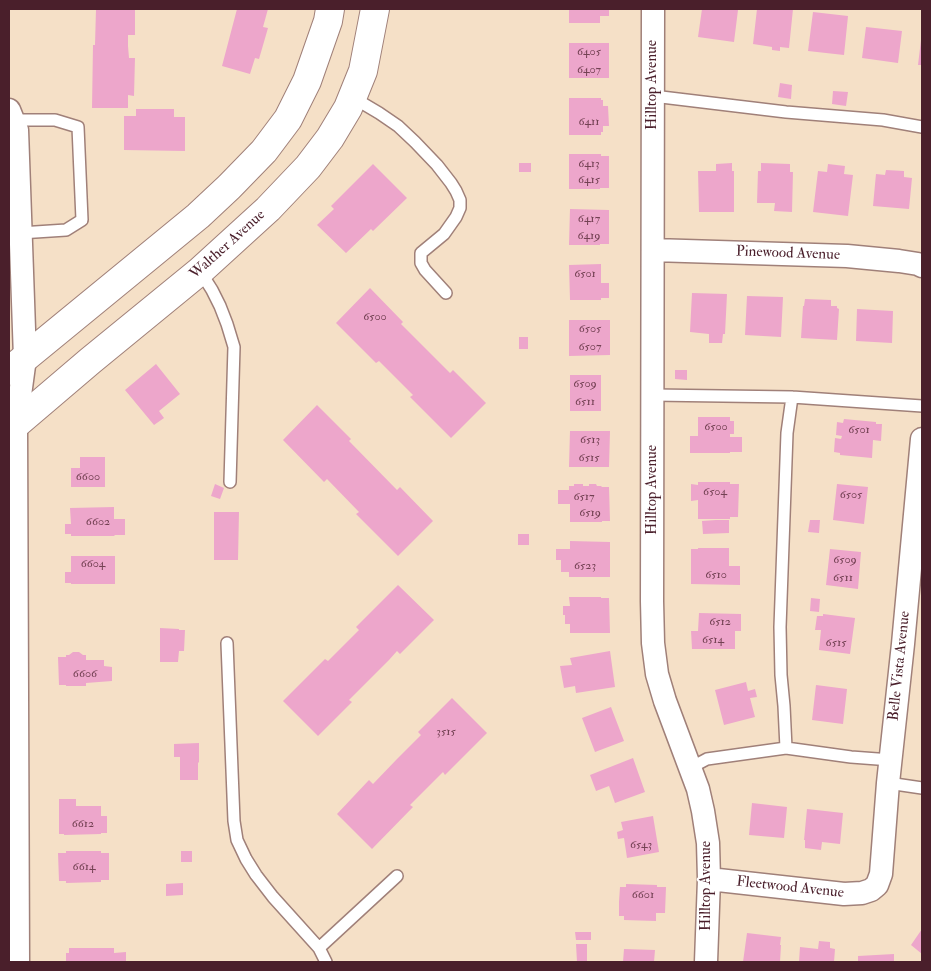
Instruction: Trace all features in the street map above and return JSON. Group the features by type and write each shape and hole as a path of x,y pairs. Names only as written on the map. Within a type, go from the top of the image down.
{"main road":[{"path":"17,364 198,216 264,151 288,119 307,81 328,22 330,9"},
{"name":"Walther Avenue","path":"12,428 200,271 268,210 308,167 330,138 348,108 363,71 375,9"}],"street":[{"name":"Hilltop Avenue","path":"653,9 653,643 657,674 665,701 698,789 703,811 708,844 710,880 706,962"},
{"path":"11,115 17,130 20,233 17,364 12,428 18,962"},
{"name":"Pinewood Avenue","path":"653,250 847,256 899,261 922,266"},
{"name":"Belle Vista Avenue","path":"871,890 878,885 882,874 890,760 919,494 922,439"},
{"name":"Fleetwood Avenue","path":"710,880 844,894 862,893 871,890"}],"lane":[{"path":"653,96 786,112 883,120 922,127"},
{"path":"352,97 380,113 415,142 451,183 460,200 460,208 456,217 444,234 421,253 421,263 425,270 446,293"},
{"path":"11,115 55,120 78,127 82,220 66,230 20,233"},
{"path":"200,271 216,298 234,347 230,482"},
{"path":"653,395 792,397 922,406"},
{"path":"786,748 780,627 787,433 792,397"},
{"path":"227,643 234,821 237,840 256,874 273,897 319,948 326,962"},
{"path":"690,768 707,759 786,748 890,760"},
{"path":"888,783 922,788"},
{"path":"319,948 397,876"}],"building":[{"path":"96,9 135,9 135,35 128,35 129,58 135,58 134,96 128,95 128,108 92,108 93,45 95,45"},
{"path":"237,9 268,9 263,27 268,28 259,59 255,58 250,74 222,66"},
{"path":"569,9 609,9 609,16 600,16 600,23 569,23"},
{"path":"702,9 738,10 734,42 698,37"},
{"path":"757,9 793,9 789,48 780,47 780,51 772,50 772,47 753,44"},
{"path":"813,12 848,16 844,55 808,51"},
{"path":"866,27 902,31 898,63 862,58"},
{"path":"921,40 922,65 918,65"},
{"path":"569,43 609,43 609,78 569,78"},
{"path":"780,83 792,85 791,99 778,97"},
{"path":"833,91 848,92 846,106 832,104"},
{"path":"569,98 601,98 603,100 603,106 608,106 609,126 603,126 601,135 569,135"},
{"path":"136,109 174,109 174,117 185,117 185,151 124,150 124,116 136,116"},
{"path":"569,154 601,154 601,156 609,156 609,188 569,189"},
{"path":"519,163 531,163 531,172 519,172"},
{"path":"732,163 732,171 734,171 734,212 699,212 698,171 716,171 716,164"},
{"path":"761,163 790,164 790,172 793,172 792,212 774,211 775,203 757,203 758,171 761,171"},
{"path":"373,164 407,198 373,231 371,229 346,253 317,225 334,209 331,206"},
{"path":"828,164 845,166 844,174 853,175 848,216 813,212 818,171 827,172"},
{"path":"886,170 904,171 904,177 912,178 909,209 873,206 876,174 885,175"},
{"path":"570,209 609,210 609,244 569,245"},
{"path":"601,264 601,283 609,283 609,298 601,298 601,300 570,300 569,265"},
{"path":"370,288 403,322 401,324 450,373 453,370 486,403 451,438 410,397 413,395 379,361 376,363 336,323"},
{"path":"692,293 727,294 725,334 723,334 722,343 709,343 709,334 690,332"},
{"path":"747,296 783,297 781,337 745,335"},
{"path":"805,299 831,300 831,306 837,306 839,309 837,340 801,338"},
{"path":"857,309 893,311 892,343 856,341"},
{"path":"569,320 610,320 610,355 569,356"},
{"path":"519,337 528,337 528,349 519,349"},
{"path":"156,364 180,394 159,411 164,418 154,425 125,390"},
{"path":"675,370 687,370 687,380 675,379"},
{"path":"570,375 601,375 601,411 570,411"},
{"path":"317,405 397,490 400,487 433,521 398,556 356,514 359,512 327,479 324,482 283,440"},
{"path":"698,417 730,417 730,421 734,421 734,434 730,434 730,437 742,437 742,452 690,453 690,436 698,436"},
{"path":"844,419 882,424 881,441 873,440 872,458 840,455 840,453 834,452 835,438 841,439 842,436 836,435 837,422 843,423"},
{"path":"570,431 610,431 609,467 569,467"},
{"path":"80,457 105,457 105,487 71,487 71,468 80,468"},
{"path":"698,482 730,482 730,484 739,484 738,517 730,517 730,519 698,519 698,500 691,501 691,484 698,485"},
{"path":"215,484 224,488 220,499 211,496"},
{"path":"574,484 589,486 589,484 596,484 601,487 609,487 610,521 570,522 570,504 558,504 558,490 569,490 569,486 574,486"},
{"path":"837,484 868,487 864,524 833,520"},
{"path":"114,507 114,519 125,519 125,535 71,536 71,534 65,534 65,524 71,524 70,508"},
{"path":"214,512 239,512 238,560 214,560"},
{"path":"729,520 729,533 703,534 702,521"},
{"path":"810,520 820,520 819,533 808,532"},
{"path":"518,534 529,534 529,545 518,545"},
{"path":"570,541 610,542 610,577 569,577 569,572 561,572 561,560 556,560 556,549 570,549"},
{"path":"729,548 729,566 740,566 740,585 691,584 691,549"},
{"path":"830,549 861,552 858,589 826,585"},
{"path":"71,556 115,556 115,584 65,583 65,572 71,572"},
{"path":"398,585 434,620 400,654 397,651 349,700 352,702 318,736 283,701 325,659 328,661 359,630 356,627"},
{"path":"569,597 609,598 610,633 570,633 570,624 565,624 565,615 563,615 563,606 570,606"},
{"path":"811,598 820,599 819,612 810,611"},
{"path":"699,613 741,614 741,631 735,631 735,649 692,649 691,631 698,631"},
{"path":"823,614 855,618 850,654 819,650 821,630 815,630 817,616 823,616"},
{"path":"160,628 185,630 184,651 179,651 178,662 160,662"},
{"path":"610,651 615,687 576,693 575,686 564,688 560,666 572,665 570,658"},
{"path":"73,652 86,655 86,660 104,660 104,666 112,667 112,681 86,683 86,686 59,685 58,657 66,657 66,655"},
{"path":"746,682 748,691 755,689 757,697 750,698 755,717 724,725 715,690"},
{"path":"816,685 847,689 843,724 812,720"},
{"path":"452,698 487,733 445,775 443,772 410,805 413,807 372,849 337,814 369,780 373,784 421,735 418,732"},
{"path":"611,707 624,741 595,752 582,718"},
{"path":"199,743 198,780 180,780 180,757 174,757 174,744"},
{"path":"633,758 645,792 615,803 609,786 596,791 590,775"},
{"path":"59,799 76,799 76,806 101,806 101,816 107,816 107,833 59,834"},
{"path":"752,803 787,807 784,838 749,835"},
{"path":"807,809 843,813 840,844 822,842 821,850 805,848"},
{"path":"653,816 659,852 627,858 624,838 618,839 617,832 623,830 621,822"},
{"path":"66,851 101,851 101,853 109,853 109,880 66,883 66,881 59,881 58,853 66,853"},
{"path":"181,851 192,851 192,862 181,862"},
{"path":"183,883 183,895 166,896 166,884"},
{"path":"626,884 666,887 665,913 656,913 656,921 624,920 624,916 619,916 619,902 620,887 626,887"},
{"path":"922,929 922,954 911,945"},
{"path":"575,932 591,932 591,940 576,940"},
{"path":"747,933 781,937 780,962 743,962"},
{"path":"819,941 830,942 830,948 835,949 834,962 799,962 800,947 818,949"},
{"path":"576,944 587,944 587,962 577,962"},
{"path":"69,948 114,948 114,953 126,952 126,962 66,962 66,953 69,953"},
{"path":"624,949 655,950 654,962 623,962"},
{"path":"894,954 894,962 858,962 858,956"}]}
